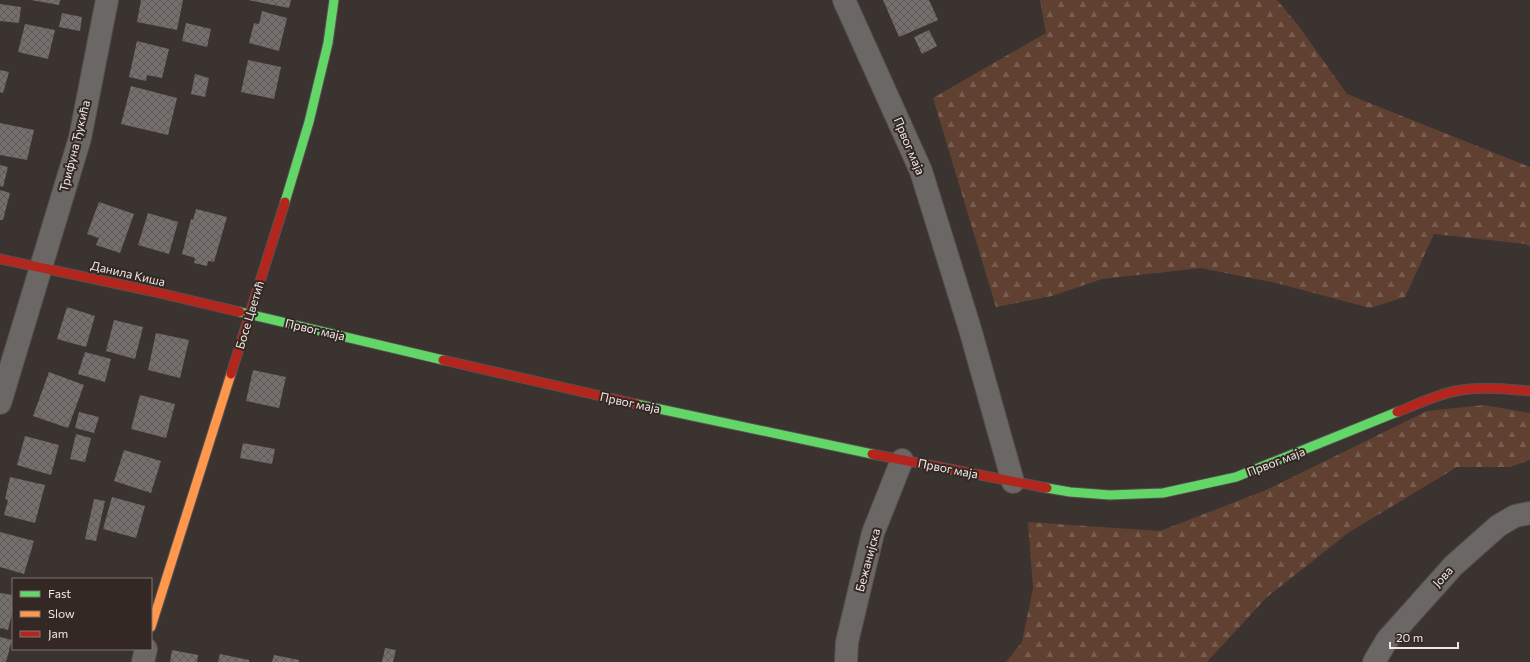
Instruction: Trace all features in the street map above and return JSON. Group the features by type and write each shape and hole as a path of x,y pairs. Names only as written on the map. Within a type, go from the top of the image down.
{"street":[{"name":"Трифуна Ђукића","path":"0,403 80,138 107,0"},
{"name":"Босе Цветић","path":"152,624 250,315 309,122 328,43 334,0"},
{"name":"Првог маја","path":"844,0 921,171 970,329 1013,482"},
{"name":"Данила Киша","path":"0,259 42,267 250,315"},
{"name":"Првог маја","path":"250,315 601,397 1013,482 1070,492 1110,495 1163,493 1236,477 1336,438 1432,398 1456,391 1494,388 1530,391"},
{"name":"Бежанијска","path":"846,662 847,642 874,533 902,460"},
{"name":"Јова","path":"1374,662 1387,640 1453,566 1498,526 1515,516 1530,513"},
{"path":"143,662 146,650"}],"green space":[{"path":"1040,0 1277,0 1298,25 1347,94 1530,167 1530,247 1526,244 1434,234 1405,297 1370,308 1276,283 1201,268 1102,279 1052,296 996,307 933,98 1046,33"},
{"path":"1484,405 1530,413 1530,460 1510,467 1457,467 1348,533 1267,597 1207,662 1006,662 1022,642 1033,588 1028,522 1160,531 1266,490 1427,411"}],"building":[{"path":"31,0 60,0 59,5"},
{"path":"141,0 183,0 177,30 137,22"},
{"path":"248,0 291,0 289,8"},
{"path":"883,0 929,0 938,20 899,37"},
{"path":"0,4 21,7 19,23 0,21"},
{"path":"262,11 287,18 279,51 249,43 254,23 259,24"},
{"path":"62,13 82,17 80,31 59,27"},
{"path":"186,23 211,29 207,47 182,41"},
{"path":"25,24 55,30 48,59 18,52"},
{"path":"929,30 937,46 922,54 914,37"},
{"path":"137,41 169,49 162,78 147,75 146,81 129,77"},
{"path":"248,60 281,67 274,99 241,92"},
{"path":"0,70 9,72 3,93 0,92"},
{"path":"195,74 209,78 205,97 191,94"},
{"path":"131,86 177,98 168,135 121,124"},
{"path":"0,123 34,130 27,160 0,155"},
{"path":"0,165 8,167 3,187 0,186"},
{"path":"0,190 10,193 3,220 0,220"},
{"path":"99,202 134,214 120,253 96,245 99,238 87,234"},
{"path":"196,209 227,217 214,262 208,261 207,266 194,263 195,258 182,254 191,219 193,220"},
{"path":"148,213 178,222 169,254 138,245"},
{"path":"67,307 95,316 86,347 57,339"},
{"path":"114,320 143,327 135,359 106,351"},
{"path":"156,333 189,340 180,378 148,370"},
{"path":"85,352 111,359 105,382 78,374"},
{"path":"253,370 286,377 279,408 246,401"},
{"path":"49,372 84,385 68,428 33,416"},
{"path":"140,395 175,404 166,438 131,429"},
{"path":"79,412 99,417 94,433 75,428"},
{"path":"76,434 91,438 85,462 70,459"},
{"path":"25,436 59,445 51,475 17,465"},
{"path":"243,443 275,449 272,464 240,458"},
{"path":"124,450 161,461 151,493 114,481"},
{"path":"10,477 45,485 35,523 4,515 8,500 5,499"},
{"path":"112,497 145,506 136,538 103,529"},
{"path":"94,499 105,501 96,541 85,539"},
{"path":"0,532 34,541 24,574 0,567"},
{"path":"0,593 12,595 12,613 8,630 0,628"},
{"path":"0,637 12,640 6,662 0,662"},
{"path":"385,648 396,650 393,662 382,662"},
{"path":"172,650 198,655 197,662 170,662"},
{"path":"220,654 249,660 249,662 218,662"},
{"path":"274,655 299,660 299,662 272,662"}],"traffic: fast":[{"path":"285,202 309,122 328,43 334,0"},
{"path":"240,312 443,360"},
{"path":"636,404 872,454"},
{"path":"1047,488 1070,492 1110,495 1163,493 1236,477 1397,412"}],"traffic: slow":[{"path":"152,624 231,374"}],"traffic: jam":[{"path":"231,374 285,202"},
{"path":"0,259 151,291 240,312"},
{"path":"443,360 636,404"},
{"path":"1397,412 1426,400 1465,389 1493,388 1530,391"},
{"path":"872,454 1047,488"}]}
